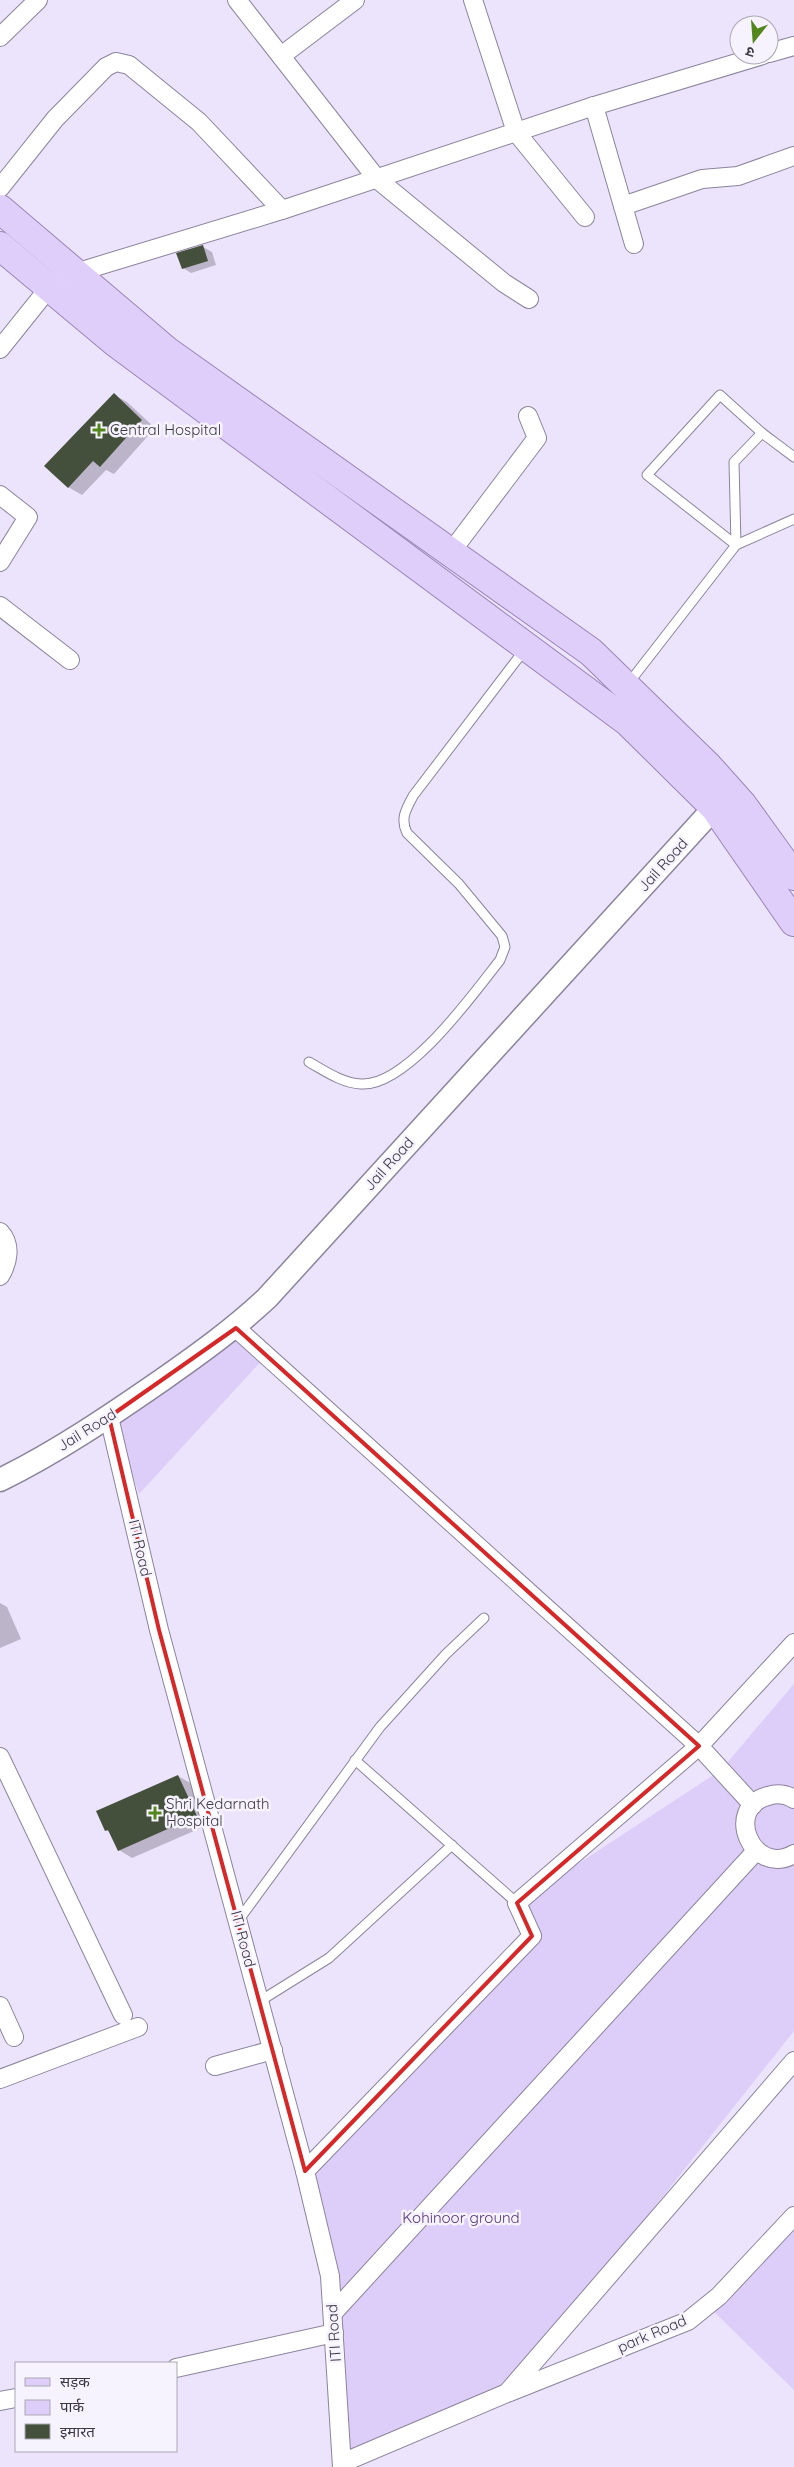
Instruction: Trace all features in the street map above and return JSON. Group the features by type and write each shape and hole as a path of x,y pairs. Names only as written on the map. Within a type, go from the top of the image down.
{"main road":[{"path":"0,209 167,351 591,652 708,766 722,799 794,922"},
{"path":"0,246 48,289 116,344 628,722 722,799 794,876"}],"street":[{"path":"0,37 38,0"},
{"path":"237,0 377,179 504,283 529,299"},
{"path":"281,56 356,0"},
{"path":"473,0 516,132 585,216"},
{"path":"779,50 794,46"},
{"path":"0,188 55,119 106,67 116,62 129,65 200,122 282,210"},
{"path":"0,349 48,289 75,273 282,210 594,106 730,65"},
{"path":"594,106 634,244"},
{"path":"623,206 702,180 738,176 794,156"},
{"path":"451,552 537,438 528,416"},
{"path":"0,495 28,517 0,562"},
{"path":"0,606 70,660"},
{"name":"Jail Road","path":"0,1480 21,1470 109,1417 236,1328 267,1298 722,799"},
{"path":"0,1232 8,1250 6,1267 0,1276"},
{"path":"236,1328 699,1746 753,1805"},
{"name":"ITI Road","path":"109,1417 159,1630 306,2170 330,2276 342,2465"},
{"path":"306,2170 532,1936 516,1903 699,1746 794,1643"},
{"path":"0,1758 123,2015"},
{"path":"794,1799 776,1794 764,1797 753,1805 747,1815 745,1828 748,1840 756,1850 767,1857 779,1859 794,1854"},
{"path":"333,2313 756,1850"},
{"path":"0,2006 14,2037"},
{"path":"0,2079 138,2027"},
{"path":"215,2066 273,2050"},
{"path":"507,2393 794,2061"},
{"name":"park Road","path":"342,2465 507,2393 688,2321 719,2296 794,2216"},
{"path":"178,2368 334,2333"},
{"path":"0,2401 15,2398"}],"lane":[{"path":"736,545 648,476 720,395 762,433 794,457"},
{"path":"736,545 734,462 762,433"},
{"path":"626,686 736,545 794,519"},
{"path":"309,1062 342,1080 362,1084 394,1074 441,1034 500,960 504,946 502,936 485,913 407,833 403,825 405,812 413,796 527,647"},
{"path":"238,1922 380,1728 446,1654 484,1618"},
{"path":"356,1760 516,1903"},
{"path":"260,2001 329,1958 452,1845"}],"highlighted area":[{"path":"236,1328 699,1746 517,1903 532,1936 305,2171 159,1630 109,1417"}],"green space":[{"path":"240,1335 266,1356 139,1494 116,1425"},
{"name":"Kohinoor ground","path":"794,1684 794,2031 507,2393 342,2463 334,2333 305,2171 534,1936 517,1904 721,1770"},
{"path":"794,2212 794,2390 702,2300"}],"building":[{"path":"203,245 208,261 182,269 176,253"},
{"path":"114,393 142,420 100,467 93,461 68,488 44,466"},
{"path":"178,1775 197,1816 118,1851 108,1830 105,1831 96,1811"}],"place":[{"name":"Central Hospital","path":"99,430"},
{"name":"Shri Kedarnath Hospital","path":"155,1813"}]}
